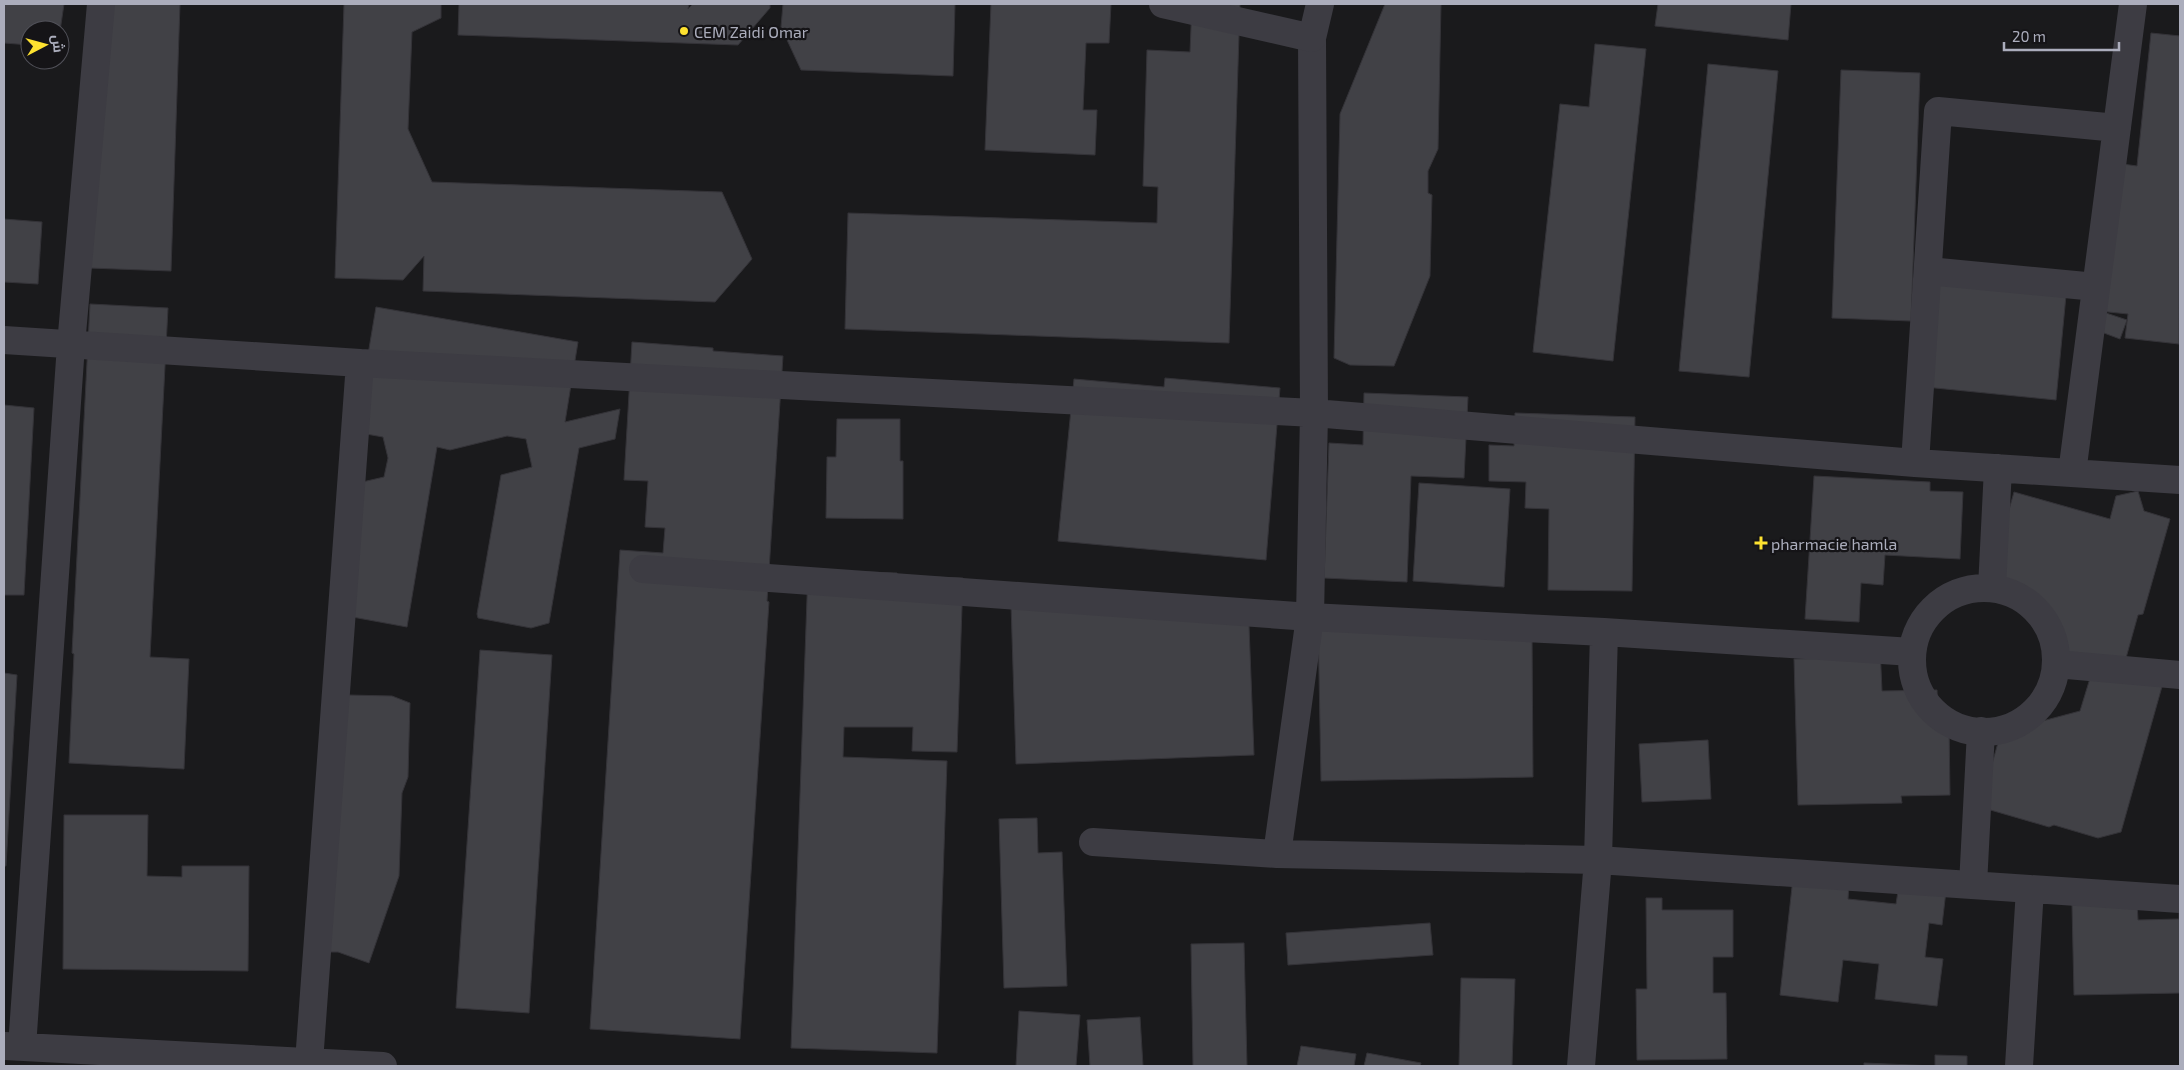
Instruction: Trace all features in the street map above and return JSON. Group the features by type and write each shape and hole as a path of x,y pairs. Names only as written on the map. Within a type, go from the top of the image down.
{"street":[{"path":"101,4 13,1046 383,1066"},
{"path":"1163,4 1312,38"},
{"path":"1277,854 1310,617 1314,413 1312,38 1320,4"},
{"path":"2072,473 2133,4"},
{"path":"1915,463 1938,111 2117,128"},
{"path":"1928,271 2096,287"},
{"path":"4,340 360,363 1314,413 1915,463 2180,480"},
{"path":"309,1062 360,363"},
{"path":"1992,588 1998,468"},
{"path":"643,569 1310,617 1604,632 1912,652"},
{"path":"1972,588 1992,588 2009,592 2028,602 2044,619 2054,639 2056,664 2053,682 2043,702 2028,717 2010,727 1990,732 1969,731 1949,723 1933,710 1920,693 1913,674 1912,652 1917,634 1925,617 1939,604 1954,594 1972,588"},
{"path":"1581,1066 1598,860 1604,632"},
{"path":"2056,664 2180,675"},
{"path":"1973,885 1981,732"},
{"path":"1093,842 1277,854 1598,860 2180,899"},
{"path":"2019,1066 2030,888"}],"building":[{"path":"4,4 64,4 62,20 20,20 20,44 4,43"},
{"path":"99,4 180,4 171,271 89,268"},
{"path":"344,4 441,4 441,18 412,32 408,129 432,182 722,192 752,259 715,302 423,291 424,256 403,280 335,278"},
{"path":"459,4 689,4 688,9 693,4 770,4 770,8 738,45 458,35"},
{"path":"783,4 955,4 953,76 801,70 781,27"},
{"path":"991,4 1111,4 1109,43 1086,43 1083,110 1097,110 1095,155 985,150"},
{"path":"1192,4 1240,4 1229,343 845,329 848,213 1157,223 1158,187 1143,186 1147,50 1190,52"},
{"path":"1385,4 1441,4 1438,149 1428,171 1428,193 1432,195 1430,276 1394,366 1350,365 1334,358 1340,114"},
{"path":"1658,4 1791,4 1788,40 1655,26"},
{"path":"2151,33 2180,36 2179,344 2125,338 2128,314 2099,311 2115,163 2137,166"},
{"path":"1595,44 1646,49 1613,361 1533,352 1560,104 1589,107"},
{"path":"1708,64 1778,71 1749,377 1679,371"},
{"path":"1841,70 1920,73 1911,321 1832,318"},
{"path":"4,219 42,222 38,284 4,282"},
{"path":"1926,271 2067,285 2056,400 1915,386"},
{"path":"90,304 168,308 150,657 189,659 184,769 69,763 74,654 72,653"},
{"path":"376,307 578,342 565,422 620,409 615,439 579,448 549,623 531,628 478,618 477,614 501,475 532,467 526,439 507,436 450,450 437,447 407,627 336,614 358,483 384,477 388,458 383,437 355,432"},
{"path":"2103,312 2127,320 2120,339 2096,330"},
{"path":"632,342 713,348 713,351 783,356 740,1039 590,1029 620,550 663,553 665,528 645,527 648,481 624,480"},
{"path":"1165,378 1280,388 1266,560 1058,541 1074,379 1164,387"},
{"path":"1364,393 1468,397 1464,478 1411,476 1407,582 1324,578 1329,443 1363,445"},
{"path":"4,405 34,408 24,595 4,595"},
{"path":"1515,413 1635,417 1632,591 1548,590 1549,509 1525,508 1526,482 1489,481 1489,445 1514,446"},
{"path":"837,419 900,419 900,461 903,461 903,519 826,518 827,457 836,457"},
{"path":"1814,476 1930,482 1930,491 1963,492 1960,559 1885,555 1883,585 1861,583 1859,622 1805,619"},
{"path":"1419,483 1510,489 1504,587 1413,581"},
{"path":"2138,491 2144,511 2170,519 2143,614 2138,615 2126,658 2163,683 2121,832 2098,838 2054,825 2049,827 1987,809 1983,796 2001,732 2080,711 2091,675 2056,654 2045,609 1986,592 2014,492 2110,519 2116,496"},
{"path":"808,570 897,573 897,576 963,578 957,752 912,751 913,727 844,727 843,757 947,761 937,1053 791,1048"},
{"path":"1248,600 1254,755 1016,764 1011,604"},
{"path":"1318,619 1532,632 1533,777 1321,781"},
{"path":"1880,647 1882,691 1937,690 1938,721 1949,721 1950,795 1901,796 1902,803 1798,805 1794,659 1840,658"},
{"path":"480,650 552,655 529,1013 456,1008"},
{"path":"4,673 17,675 6,866 4,866"},
{"path":"348,695 392,696 410,703 408,777 402,793 399,876 369,963 338,952 325,952"},
{"path":"1708,740 1711,799 1642,802 1639,744"},
{"path":"64,815 148,815 147,876 182,877 182,866 249,866 248,971 63,969"},
{"path":"1037,818 1038,853 1062,852 1067,986 1004,988 999,819"},
{"path":"1793,878 1849,885 1848,899 1896,904 1899,885 1946,891 1942,925 1929,923 1925,957 1943,959 1937,1006 1875,999 1879,964 1843,960 1838,1002 1780,995"},
{"path":"1646,898 1662,898 1662,910 1733,910 1733,957 1713,957 1713,993 1726,993 1727,1059 1637,1060 1636,989 1647,989"},
{"path":"2137,903 2138,920 2179,919 2180,907 2180,993 2074,995 2072,905"},
{"path":"1430,923 1433,955 1288,965 1286,933"},
{"path":"1244,943 1247,1066 1193,1066 1191,944"},
{"path":"1461,978 1515,979 1512,1066 1459,1066"},
{"path":"1019,1011 1080,1015 1076,1066 1016,1066"},
{"path":"1140,1017 1143,1066 1090,1066 1087,1020"},
{"path":"1301,1046 1356,1054 1354,1066 1297,1066"},
{"path":"1367,1053 1421,1063 1420,1066 1364,1066"},
{"path":"1935,1055 1967,1056 1967,1066 1935,1066"},
{"path":"1864,1063 1935,1066 1864,1066"}],"place":[{"name":"CEM Zaidi Omar","path":"684,31"},
{"name":"pharmacie hamla","path":"1761,543"}]}
